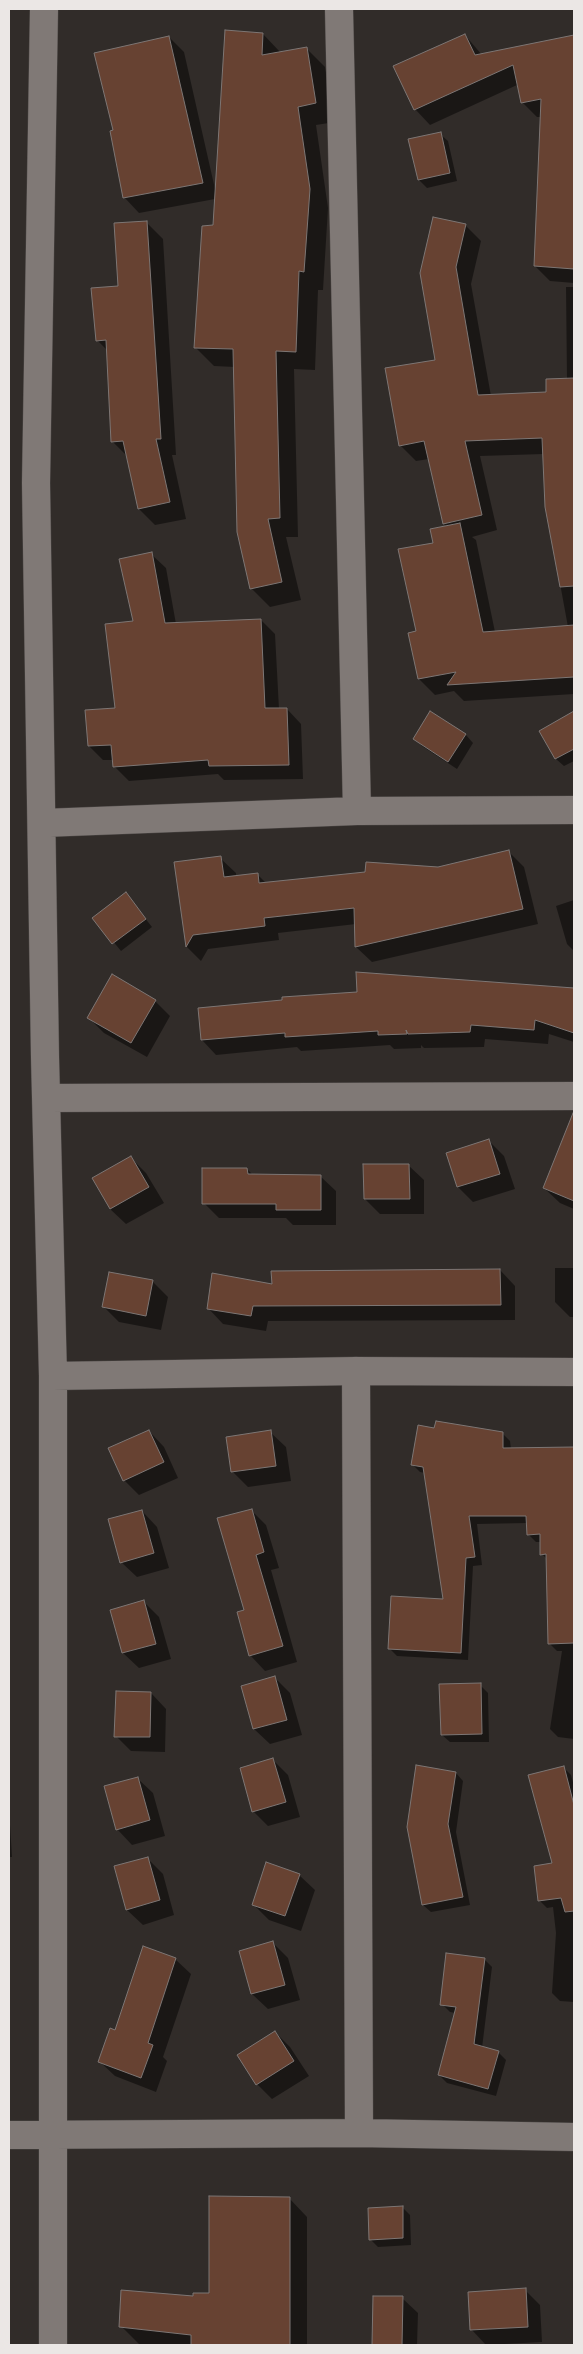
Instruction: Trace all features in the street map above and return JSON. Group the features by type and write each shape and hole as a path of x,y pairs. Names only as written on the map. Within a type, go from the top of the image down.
{"street":[{"path":"44,9 36,483 46,1098 53,1376 53,2345"},
{"path":"339,9 357,811"},
{"path":"43,823 357,811 574,810"},
{"path":"46,1098 574,1096"},
{"path":"53,1376 356,1372 574,1372"},
{"path":"356,1372 359,2134"},
{"path":"9,2135 359,2134 574,2137"}],"building":[{"path":"225,30 263,33 262,55 307,47 316,103 298,107 310,189 304,272 299,271 296,352 276,351 280,518 268,519 282,582 250,589 237,532 233,349 194,348 202,226 213,225"},
{"path":"465,34 475,55 574,35 574,269 534,266 541,99 521,103 513,65 414,110 393,66"},
{"path":"169,36 203,183 123,198 110,131 113,130 94,53"},
{"path":"441,132 450,173 418,180 408,139"},
{"path":"433,217 466,224 456,267 478,395 546,392 546,379 574,378 574,586 560,587 545,507 542,438 465,441 482,515 443,524 424,441 399,446 385,368 435,360 420,273"},
{"path":"147,221 161,439 156,439 170,502 138,509 123,441 111,442 106,340 96,341 91,288 118,286 114,223"},
{"path":"460,523 483,632 574,625 574,677 447,685 456,672 418,679 408,633 416,631 398,549 433,543 430,529"},
{"path":"152,552 165,623 261,619 265,708 287,708 289,765 209,766 208,760 113,767 111,745 88,746 85,710 115,708 105,624 133,621 119,559"},
{"path":"430,711 466,734 448,762 413,739"},
{"path":"574,711 574,749 555,759 539,731"},
{"path":"509,850 523,909 355,947 354,908 264,918 265,926 193,935 186,947 174,862 221,856 224,877 258,873 259,883 365,872 366,862 438,867"},
{"path":"126,892 146,919 112,944 92,918"},
{"path":"356,972 574,988 574,1033 535,1020 534,1030 471,1025 470,1032 408,1034 406,1030 407,1034 378,1035 378,1031 285,1037 285,1033 201,1040 198,1008 282,1000 282,997 357,992"},
{"path":"112,974 156,1000 131,1043 87,1018"},
{"path":"574,1113 574,1201 543,1188"},
{"path":"489,1139 500,1174 457,1187 446,1153"},
{"path":"131,1156 149,1187 110,1209 92,1178"},
{"path":"363,1164 409,1164 410,1199 364,1199"},
{"path":"202,1168 247,1168 248,1174 321,1175 321,1210 276,1210 276,1204 202,1204"},
{"path":"500,1269 501,1305 253,1306 251,1316 207,1309 212,1273 272,1284 271,1271"},
{"path":"109,1272 153,1280 146,1316 102,1307"},
{"path":"436,1421 503,1432 503,1448 574,1447 574,1643 548,1644 546,1554 540,1555 540,1534 527,1535 526,1516 469,1516 475,1557 466,1558 461,1653 388,1649 391,1596 443,1599 423,1467 411,1465 418,1425 434,1428"},
{"path":"149,1430 164,1462 123,1481 108,1448"},
{"path":"271,1430 276,1466 231,1472 226,1437"},
{"path":"252,1509 264,1552 256,1555 283,1646 249,1656 237,1612 244,1610 217,1518"},
{"path":"142,1510 154,1553 120,1563 108,1519"},
{"path":"144,1600 156,1644 122,1653 110,1610"},
{"path":"275,1676 287,1720 253,1729 241,1686"},
{"path":"481,1683 482,1734 441,1735 439,1684"},
{"path":"116,1691 151,1692 150,1737 114,1737"},
{"path":"273,1758 286,1802 252,1812 240,1768"},
{"path":"416,1765 456,1772 448,1824 463,1897 422,1905 407,1827"},
{"path":"564,1766 574,1805 574,1911 565,1912 561,1898 538,1901 534,1866 552,1863 528,1775"},
{"path":"138,1777 150,1820 116,1830 104,1786"},
{"path":"148,1857 160,1900 126,1910 114,1866"},
{"path":"266,1862 300,1874 285,1916 252,1905"},
{"path":"273,1941 285,1985 251,1994 239,1951"},
{"path":"143,1946 176,1958 148,2043 153,2045 141,2078 98,2062 110,2028 115,2030"},
{"path":"446,1953 485,1958 474,2044 499,2051 488,2089 438,2075 456,2007 440,2005"},
{"path":"275,2031 294,2061 256,2085 237,2055"},
{"path":"209,2196 290,2197 290,2345 191,2345 191,2335 119,2327 121,2290 193,2296 193,2293 209,2293"},
{"path":"403,2206 403,2238 369,2240 368,2208"},
{"path":"526,2288 528,2327 470,2330 468,2292"},
{"path":"373,2296 403,2296 402,2345 372,2345"}]}
